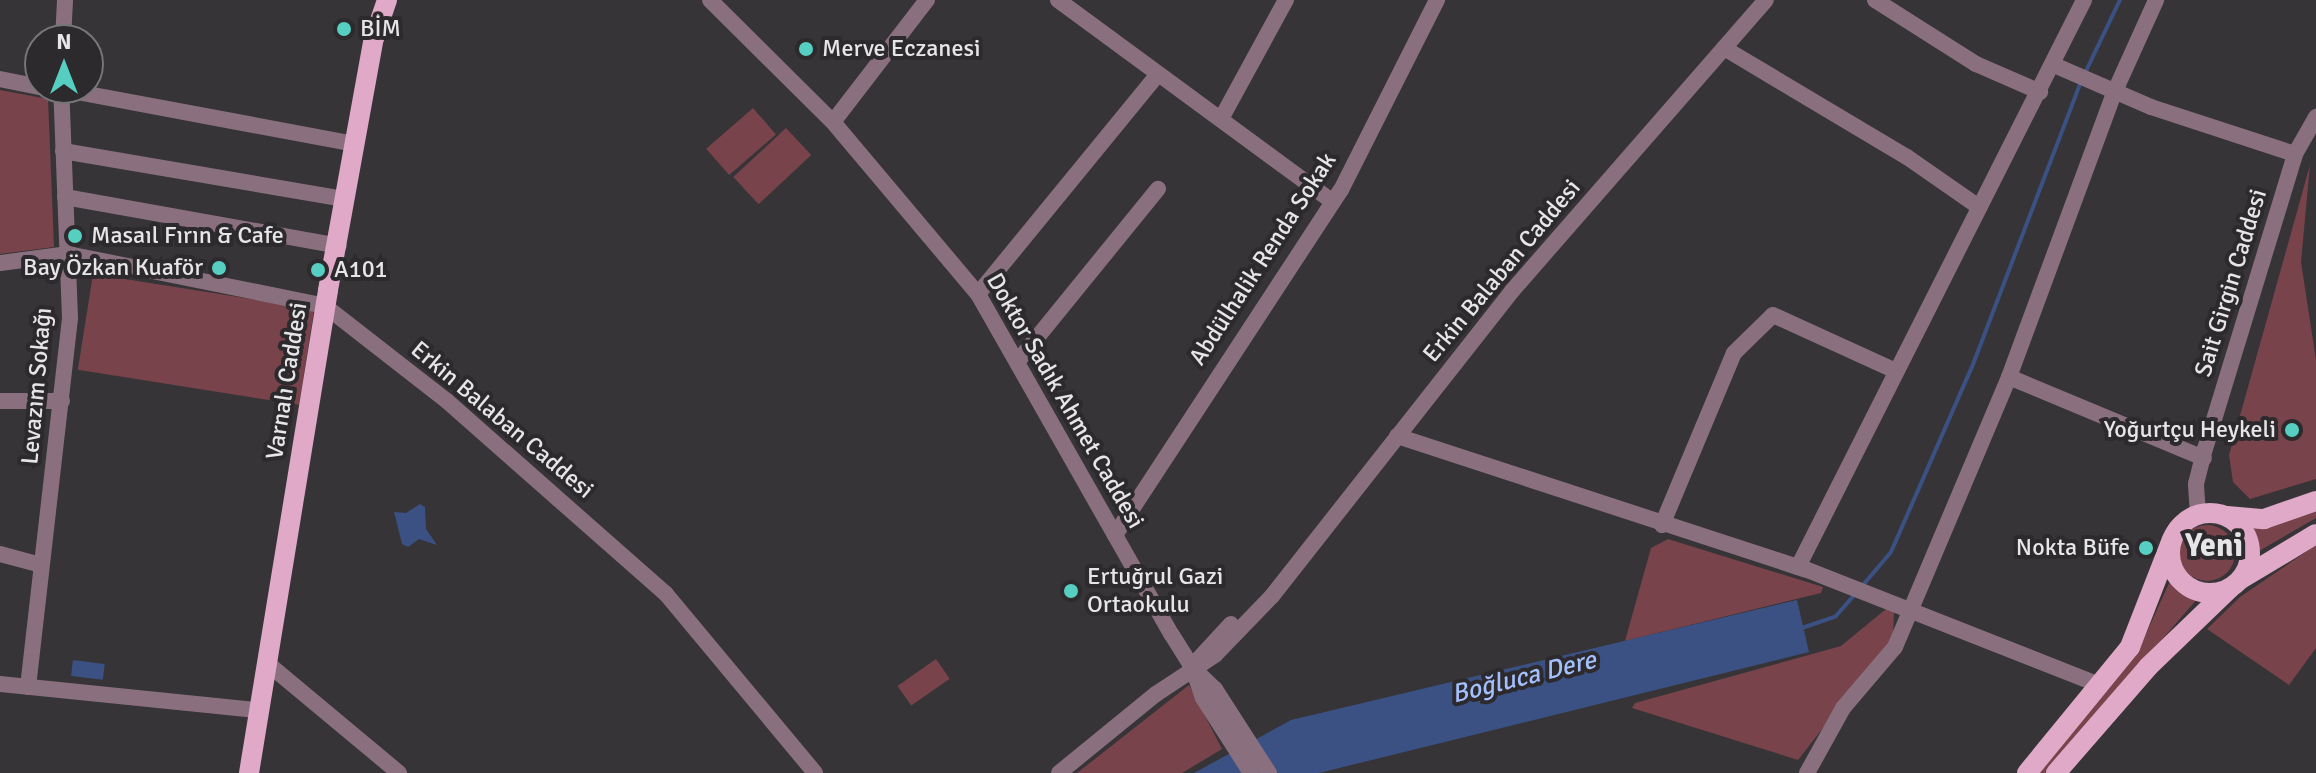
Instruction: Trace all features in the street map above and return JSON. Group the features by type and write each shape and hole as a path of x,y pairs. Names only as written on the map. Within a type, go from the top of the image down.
{"main road":[{"name":"Varnalı Caddesi","path":"252,771 257,710 325,306 339,246 374,38 387,0"},
{"path":"2027,773 2130,647 2172,539 2198,514 2264,519 2316,501"},
{"path":"2056,773 2148,667 2248,568 2249,543 2225,516"},
{"path":"2172,539 2172,567 2190,588 2203,593 2235,583 2316,534"}],"street":[{"path":"64,24 65,0"},
{"name":"Doktor Sadık Ahmet Caddesi","path":"710,0 833,122 978,294 1192,667 1215,689 1232,731"},
{"path":"833,122 927,0"},
{"path":"1221,119 1286,0"},
{"name":"Abdülhalik Renda Sokak","path":"1115,535 1333,202 1437,0"},
{"name":"Erkin Balaban Caddesi","path":"1059,773 1192,667 1282,579 1512,291 1766,0"},
{"path":"1875,0 1976,64 2040,92"},
{"path":"1798,567 2054,65 2084,0"},
{"path":"1807,773 1843,708 1895,647 2009,377 2115,91 2156,0"},
{"path":"1067,3 1333,202"},
{"path":"1724,48 1907,157 1979,207"},
{"path":"2054,65 2115,91 2305,150"},
{"path":"978,294 1158,74"},
{"path":"0,79 24,84"},
{"path":"104,98 355,144"},
{"name":"Levazım Sokağı","path":"28,687 70,318 63,151 55,104"},
{"name":"Sait Girgin Caddesi","path":"2198,514 2196,484 2316,117"},
{"path":"63,151 345,199"},
{"path":"1018,361 1158,189"},
{"path":"65,197 339,246"},
{"name":"Erkin Balaban Caddesi","path":"0,263 68,254 325,306 447,401 666,594 815,773"},
{"path":"1662,525 1734,353 1773,315 1896,371"},
{"path":"2009,377 2204,458"},
{"path":"0,401 62,401"},
{"path":"1397,436 1835,580 2100,685"},
{"path":"0,554 41,565"},
{"path":"267,663 399,773"},
{"path":"0,684 257,710"},
{"path":"1232,731 1251,773"},
{"path":"1232,731 1269,773"}],"shaded area":[{"path":"0,90 24,94 24,104 48,104 54,247 0,254"},
{"path":"753,108 776,134 729,175 706,149"},
{"path":"786,128 811,155 759,204 733,177"},
{"path":"2310,165 2301,262 2316,360 2316,479 2250,499 2233,482 2229,455"},
{"path":"93,274 314,309 299,405 78,370"},
{"path":"2316,510 2316,518 2259,551 2252,529"},
{"path":"2207,525 2227,533 2235,553 2227,573 2207,581 2187,573 2179,553 2187,533"},
{"path":"1668,539 1823,587 1821,593 1625,641 1651,548"},
{"path":"2316,545 2316,648 2289,685 2207,629 2240,597"},
{"path":"2170,581 2198,598 2046,773 2039,773 2136,656"},
{"path":"1886,609 1894,611 1893,638 1798,760 1632,708 1635,703 1841,646"},
{"path":"936,659 950,679 911,706 897,686"},
{"path":"1189,685 1222,749 1182,773 1077,773"}],"water":[{"path":"420,504 425,507 426,529 437,545 419,539 408,547 402,544 394,512 406,513"},
{"name":"Boğluca Dere","path":"1797,600 1809,652 1319,773 1194,773 1291,720"},
{"path":"73,660 105,664 103,680 71,676"}],"waterway":[{"path":"2085,73 2120,0"},
{"path":"1863,585 1891,552 1972,367 2081,81"},
{"path":"1799,629 1836,616 1854,595"}],"place":[{"name":"BİM","path":"344,29"},
{"name":"Merve Eczanesi","path":"806,49"},
{"name":"Masaıl Fırın & Cafe","path":"75,236"},
{"name":"Bay Özkan Kuaför","path":"219,268"},
{"name":"A101","path":"318,270"},
{"name":"Yoğurtçu Heykeli","path":"2292,430"},
{"name":"Nokta Büfe","path":"2146,548"},
{"name":"Ertuğrul Gazi Ortaokulu","path":"1071,591"}],"district":[{"name":"Yeni","path":"2214,546"}]}
